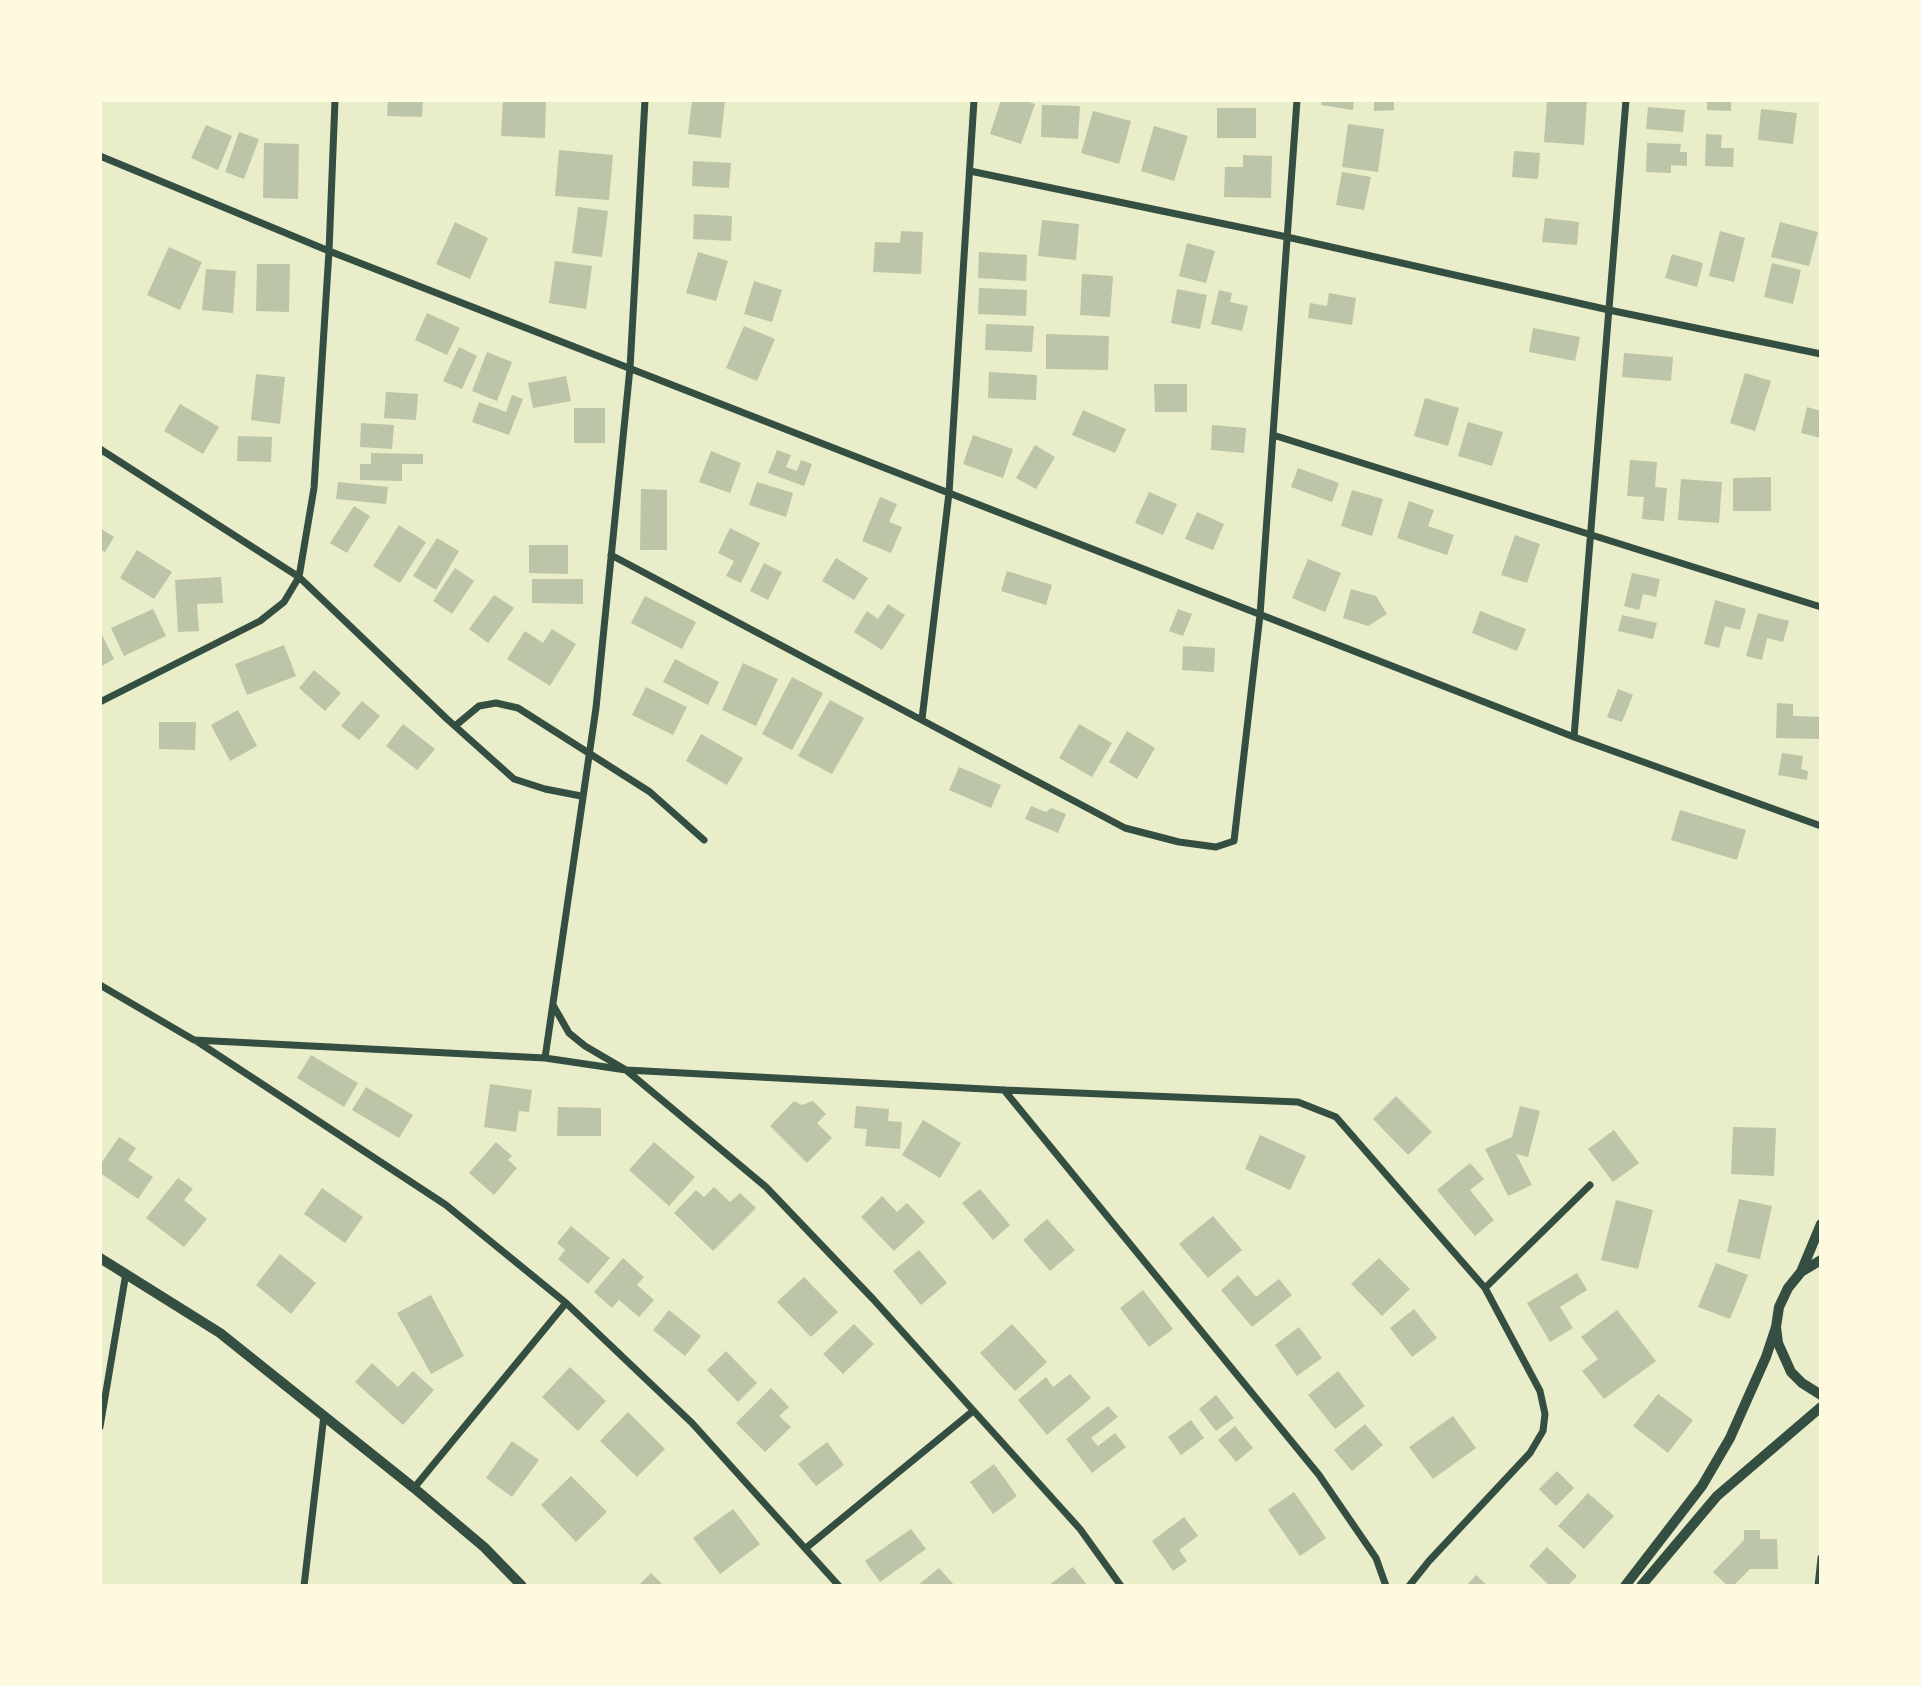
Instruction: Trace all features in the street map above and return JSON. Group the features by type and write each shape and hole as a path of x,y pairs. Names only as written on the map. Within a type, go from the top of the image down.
{"main road":[{"path":"1625,1586 1702,1486 1730,1438 1766,1357 1776,1327 1779,1307 1788,1288 1801,1272 1821,1224"},
{"path":"100,1258 220,1333 414,1488 484,1547 522,1586"},
{"path":"1801,1272 1821,1260"},
{"path":"1776,1327 1778,1343 1791,1372 1821,1395"},
{"path":"1641,1586 1717,1496 1821,1407"}],"street":[{"path":"100,702 260,621 284,602 299,577 314,488 330,251 335,100"},
{"path":"545,1058 581,796 596,708 630,368 645,100"},
{"path":"922,719 949,493 974,100"},
{"path":"611,555 1125,828 1179,842 1216,847 1234,841 1260,615 1297,100"},
{"path":"1574,737 1626,100"},
{"path":"100,156 330,251 1260,615 1574,737 1821,826"},
{"path":"970,171 1287,237 1609,310 1821,354"},
{"path":"1273,435 1821,607"},
{"path":"100,449 299,577 514,779 581,796"},
{"path":"455,726 479,706 496,703 518,708 650,792 704,840"},
{"path":"100,985 194,1040 446,1205 566,1303 692,1423 839,1586"},
{"path":"553,1005 569,1033 585,1046 626,1070 766,1187 873,1299 1080,1529 1121,1586"},
{"path":"194,1040 545,1058 626,1070 1298,1102 1336,1117 1485,1288 1540,1391 1545,1414 1544,1431 1530,1452 1409,1586"},
{"path":"1004,1090 1318,1475 1376,1558 1385,1586"},
{"path":"1485,1288 1590,1185"},
{"path":"100,1427 126,1272"},
{"path":"414,1488 566,1303"},
{"path":"806,1548 973,1411"},
{"path":"304,1586 324,1415"},
{"path":"1818,1586 1821,1558"}],"building":[{"path":"388,100 423,100 422,117 387,116"},
{"path":"503,100 546,100 545,138 501,136"},
{"path":"692,100 725,100 721,138 688,134"},
{"path":"1001,100 1022,100 1035,104 1021,144 990,134"},
{"path":"1322,100 1354,100 1353,110 1321,105"},
{"path":"1374,100 1394,100 1394,110 1374,111"},
{"path":"1547,100 1587,100 1584,145 1544,142"},
{"path":"1707,100 1731,100 1731,111 1707,110"},
{"path":"1042,105 1080,106 1078,139 1041,137"},
{"path":"1648,107 1685,110 1683,132 1646,129"},
{"path":"1217,108 1256,108 1256,138 1217,138"},
{"path":"1761,109 1797,113 1793,144 1758,140"},
{"path":"1093,111 1131,121 1119,164 1081,153"},
{"path":"1348,124 1384,129 1378,172 1342,167"},
{"path":"206,125 232,136 218,170 191,158"},
{"path":"1154,126 1188,136 1174,181 1141,171"},
{"path":"239,132 259,139 244,179 225,172"},
{"path":"1706,134 1722,135 1721,148 1734,148 1733,167 1705,166"},
{"path":"264,143 299,144 298,199 263,198"},
{"path":"1647,143 1681,144 1680,152 1687,152 1687,166 1671,165 1671,173 1646,172"},
{"path":"559,150 613,155 609,200 555,196"},
{"path":"1514,151 1540,153 1538,179 1512,177"},
{"path":"1243,155 1272,156 1271,198 1224,197 1225,167 1243,167"},
{"path":"693,161 731,163 729,188 692,186"},
{"path":"1342,172 1371,177 1364,210 1336,205"},
{"path":"578,207 608,211 602,257 572,253"},
{"path":"694,214 732,216 731,241 693,239"},
{"path":"1545,218 1579,222 1577,245 1542,242"},
{"path":"1042,220 1079,224 1076,260 1038,256"},
{"path":"455,222 488,238 470,279 436,264"},
{"path":"1780,222 1818,232 1809,266 1771,257"},
{"path":"901,231 923,232 921,274 873,272 875,242 900,243"},
{"path":"1720,231 1745,238 1734,282 1709,276"},
{"path":"1187,243 1215,251 1206,283 1179,276"},
{"path":"169,247 202,262 180,310 147,295"},
{"path":"698,252 728,261 716,301 686,293"},
{"path":"979,252 1027,255 1026,281 978,278"},
{"path":"1672,254 1703,263 1697,287 1665,278"},
{"path":"555,261 592,266 586,309 549,303"},
{"path":"1772,263 1801,270 1793,304 1764,297"},
{"path":"257,264 290,264 289,312 256,311"},
{"path":"206,269 236,271 233,313 202,310"},
{"path":"1082,274 1113,276 1110,317 1080,315"},
{"path":"754,281 782,290 772,322 744,314"},
{"path":"979,288 1027,290 1026,316 978,314"},
{"path":"1177,289 1207,295 1200,329 1171,323"},
{"path":"1219,290 1232,293 1230,302 1248,306 1242,331 1211,324"},
{"path":"1329,293 1356,298 1352,325 1308,318 1310,303 1327,306"},
{"path":"427,313 460,328 447,355 415,340"},
{"path":"986,324 1034,326 1032,352 985,350"},
{"path":"744,326 775,339 757,381 726,368"},
{"path":"1533,328 1580,337 1575,361 1529,352"},
{"path":"1046,334 1109,336 1108,370 1046,369"},
{"path":"459,347 477,356 462,389 443,381"},
{"path":"487,352 512,362 497,401 472,391"},
{"path":"1624,353 1673,357 1671,381 1622,377"},
{"path":"989,372 1037,375 1036,400 988,398"},
{"path":"1745,373 1771,381 1755,431 1730,423"},
{"path":"256,374 285,377 280,424 251,420"},
{"path":"566,376 571,401 533,408 528,383"},
{"path":"1154,384 1187,384 1187,412 1155,412"},
{"path":"386,392 418,394 416,420 384,418"},
{"path":"512,395 523,399 509,435 472,422 479,402 506,412"},
{"path":"1425,398 1459,408 1448,446 1414,436"},
{"path":"180,404 219,427 203,454 164,431"},
{"path":"1807,407 1821,411 1821,438 1801,433"},
{"path":"574,408 605,408 605,443 574,443"},
{"path":"1083,410 1126,429 1115,453 1072,435"},
{"path":"1468,422 1503,432 1492,466 1458,456"},
{"path":"361,423 394,425 392,449 360,447"},
{"path":"1212,425 1246,428 1244,453 1211,450"},
{"path":"973,435 1013,449 1003,478 963,464"},
{"path":"238,436 272,437 271,462 237,461"},
{"path":"1035,445 1055,457 1036,489 1016,478"},
{"path":"777,450 791,455 786,467 797,471 801,460 812,464 804,486 768,473"},
{"path":"711,451 741,463 730,493 699,482"},
{"path":"371,453 423,454 423,464 402,464 402,481 360,480 360,464 371,464"},
{"path":"1630,460 1657,462 1655,487 1667,488 1664,521 1642,519 1644,497 1627,496"},
{"path":"1298,468 1339,483 1332,502 1291,487"},
{"path":"1771,477 1771,511 1733,511 1733,478"},
{"path":"1681,479 1722,482 1719,523 1678,520"},
{"path":"338,482 388,487 386,504 336,499"},
{"path":"757,482 793,493 786,517 749,505"},
{"path":"641,489 667,490 667,550 640,550"},
{"path":"1352,490 1383,499 1372,536 1341,526"},
{"path":"1149,492 1177,504 1163,535 1135,523"},
{"path":"880,497 897,504 889,522 902,527 891,553 862,541"},
{"path":"1409,501 1434,510 1428,526 1454,535 1447,555 1397,538"},
{"path":"354,506 370,516 347,553 330,543"},
{"path":"1197,512 1224,524 1213,550 1185,539"},
{"path":"399,525 426,542 400,583 373,566"},
{"path":"100,528 114,537 105,552 100,549"},
{"path":"730,528 760,543 741,583 726,576 734,561 718,553"},
{"path":"1515,535 1540,544 1527,583 1501,575"},
{"path":"437,538 459,551 436,590 413,576"},
{"path":"529,545 568,545 568,574 529,573"},
{"path":"137,550 172,572 154,599 120,578"},
{"path":"836,558 868,578 854,600 822,581"},
{"path":"1308,559 1341,573 1325,612 1292,598"},
{"path":"764,563 782,572 768,600 750,591"},
{"path":"455,568 474,581 452,614 433,601"},
{"path":"1007,571 1052,585 1046,605 1001,591"},
{"path":"1632,573 1660,579 1656,597 1643,594 1639,610 1624,606"},
{"path":"221,577 223,603 197,604 199,631 178,632 175,580"},
{"path":"532,579 583,579 583,604 532,603"},
{"path":"1351,589 1376,596 1387,614 1368,626 1343,618"},
{"path":"494,595 514,608 488,643 469,629"},
{"path":"645,596 696,622 682,649 631,623"},
{"path":"1715,600 1746,609 1740,630 1725,626 1719,648 1704,644"},
{"path":"888,604 905,615 882,650 854,632 867,611 878,619"},
{"path":"153,609 166,636 124,656 111,628"},
{"path":"1178,609 1192,614 1183,636 1169,631"},
{"path":"1480,611 1526,629 1517,651 1472,633"},
{"path":"1758,613 1789,621 1783,642 1767,638 1762,660 1746,656"},
{"path":"1622,615 1657,623 1653,639 1618,631"},
{"path":"552,629 576,644 550,686 507,659 525,631 543,643"},
{"path":"100,631 114,659 100,667"},
{"path":"284,645 296,676 247,695 235,664"},
{"path":"1183,646 1215,648 1214,672 1182,670"},
{"path":"675,659 719,682 708,705 663,682"},
{"path":"743,663 778,679 756,726 722,710"},
{"path":"314,670 341,693 325,711 299,688"},
{"path":"792,677 823,693 792,750 762,734"},
{"path":"646,687 687,707 673,735 632,715"},
{"path":"1618,689 1633,695 1622,722 1607,717"},
{"path":"830,700 864,718 832,774 798,756"},
{"path":"362,701 380,716 359,740 341,726"},
{"path":"1777,703 1793,704 1793,716 1821,717 1821,739 1776,738"},
{"path":"238,710 257,746 230,761 211,725"},
{"path":"159,722 196,722 195,750 159,749"},
{"path":"403,724 435,749 417,770 386,746"},
{"path":"1079,724 1112,743 1092,777 1059,758"},
{"path":"1127,731 1155,748 1137,779 1109,762"},
{"path":"701,734 743,758 727,785 686,761"},
{"path":"1782,753 1803,756 1801,769 1808,771 1807,780 1778,775"},
{"path":"959,767 1001,785 991,808 949,790"},
{"path":"1031,806 1046,812 1051,808 1066,814 1058,833 1025,819"},
{"path":"1680,810 1746,830 1737,860 1671,840"},
{"path":"311,1055 358,1083 344,1107 297,1078"},
{"path":"490,1084 532,1090 529,1112 519,1111 516,1132 484,1127"},
{"path":"366,1087 413,1115 399,1138 352,1110"},
{"path":"1396,1096 1432,1132 1408,1155 1373,1119"},
{"path":"794,1101 802,1105 813,1101 826,1114 817,1123 832,1138 807,1163 770,1126"},
{"path":"856,1106 889,1109 888,1121 902,1122 900,1149 865,1146 867,1129 854,1128"},
{"path":"1520,1106 1540,1111 1528,1157 1516,1154 1532,1185 1508,1196 1485,1149 1512,1137"},
{"path":"558,1107 601,1108 601,1136 557,1136"},
{"path":"923,1120 961,1143 940,1178 902,1155"},
{"path":"1733,1127 1776,1128 1774,1176 1731,1174"},
{"path":"1614,1130 1639,1163 1613,1182 1588,1149"},
{"path":"1260,1135 1306,1156 1290,1190 1245,1169"},
{"path":"119,1137 136,1148 128,1160 153,1177 138,1199 100,1173 100,1165"},
{"path":"496,1142 512,1156 508,1160 517,1168 494,1195 469,1173"},
{"path":"654,1142 695,1177 669,1206 629,1170"},
{"path":"1470,1163 1484,1179 1470,1190 1494,1220 1475,1236 1437,1190"},
{"path":"178,1178 193,1189 184,1200 207,1219 184,1247 146,1218"},
{"path":"714,1187 730,1202 740,1193 756,1208 713,1251 674,1213 696,1190 704,1197"},
{"path":"322,1188 363,1217 345,1243 304,1214"},
{"path":"980,1189 1010,1225 993,1240 962,1203"},
{"path":"882,1196 897,1212 907,1203 925,1222 894,1251 861,1217"},
{"path":"1739,1199 1772,1206 1760,1259 1727,1252"},
{"path":"1616,1200 1653,1210 1638,1269 1601,1260"},
{"path":"1213,1216 1242,1250 1208,1278 1179,1244"},
{"path":"1047,1219 1075,1250 1050,1271 1023,1240"},
{"path":"571,1226 610,1258 588,1284 558,1259 565,1250 557,1243"},
{"path":"919,1250 947,1283 921,1305 893,1271"},
{"path":"280,1254 316,1283 291,1314 256,1285"},
{"path":"623,1258 644,1277 637,1285 654,1300 639,1317 619,1300 612,1308 594,1292"},
{"path":"1379,1258 1410,1289 1382,1316 1351,1284"},
{"path":"1716,1263 1748,1275 1730,1319 1698,1307"},
{"path":"1577,1273 1587,1290 1560,1307 1573,1328 1550,1342 1527,1303"},
{"path":"1238,1275 1256,1297 1279,1279 1292,1295 1252,1327 1221,1290"},
{"path":"804,1277 838,1312 811,1337 777,1302"},
{"path":"1143,1290 1173,1329 1149,1347 1120,1308"},
{"path":"431,1295 464,1356 431,1374 397,1313"},
{"path":"1414,1309 1437,1338 1412,1357 1390,1328"},
{"path":"669,1310 701,1336 685,1356 653,1330"},
{"path":"1617,1310 1656,1361 1604,1399 1582,1371 1598,1359 1581,1337"},
{"path":"854,1324 874,1344 843,1374 823,1354"},
{"path":"1012,1324 1047,1362 1015,1391 980,1353"},
{"path":"1299,1327 1322,1358 1297,1376 1275,1345"},
{"path":"726,1351 757,1383 738,1402 707,1370"},
{"path":"372,1363 398,1387 413,1371 434,1390 403,1425 355,1382"},
{"path":"570,1367 606,1401 578,1431 542,1397"},
{"path":"1338,1371 1365,1406 1335,1429 1308,1395"},
{"path":"1070,1374 1091,1398 1047,1435 1018,1400 1046,1377 1053,1387"},
{"path":"771,1388 789,1407 779,1416 791,1427 765,1452 736,1423"},
{"path":"1658,1394 1693,1420 1668,1453 1633,1426"},
{"path":"1216,1395 1234,1418 1216,1431 1199,1409"},
{"path":"1108,1406 1118,1417 1091,1438 1098,1446 1115,1433 1126,1447 1092,1473 1066,1439"},
{"path":"628,1412 665,1449 637,1477 600,1441"},
{"path":"1453,1416 1476,1448 1433,1479 1409,1447"},
{"path":"1191,1420 1204,1438 1181,1455 1168,1437"},
{"path":"1365,1424 1383,1445 1352,1471 1334,1450"},
{"path":"1235,1426 1253,1448 1236,1462 1218,1440"},
{"path":"512,1441 539,1460 512,1497 486,1478"},
{"path":"827,1442 844,1465 816,1486 798,1464"},
{"path":"994,1464 1017,1496 993,1514 970,1482"},
{"path":"1557,1471 1574,1488 1556,1506 1539,1489"},
{"path":"571,1476 607,1512 576,1542 541,1505"},
{"path":"1294,1492 1326,1538 1300,1556 1268,1510"},
{"path":"1588,1493 1614,1516 1584,1549 1558,1526"},
{"path":"733,1509 760,1544 720,1574 693,1538"},
{"path":"1184,1517 1198,1536 1179,1550 1187,1561 1173,1571 1152,1541"},
{"path":"911,1529 926,1549 880,1582 865,1561"},
{"path":"1744,1530 1760,1530 1760,1539 1777,1539 1778,1569 1750,1569 1733,1586 1728,1586 1713,1572 1744,1540"},
{"path":"1547,1547 1577,1576 1567,1586 1550,1586 1529,1566"},
{"path":"1073,1567 1088,1586 1048,1586"},
{"path":"939,1568 955,1586 917,1586"},
{"path":"651,1573 664,1586 638,1586"},
{"path":"1476,1575 1488,1586 1466,1586"}]}
